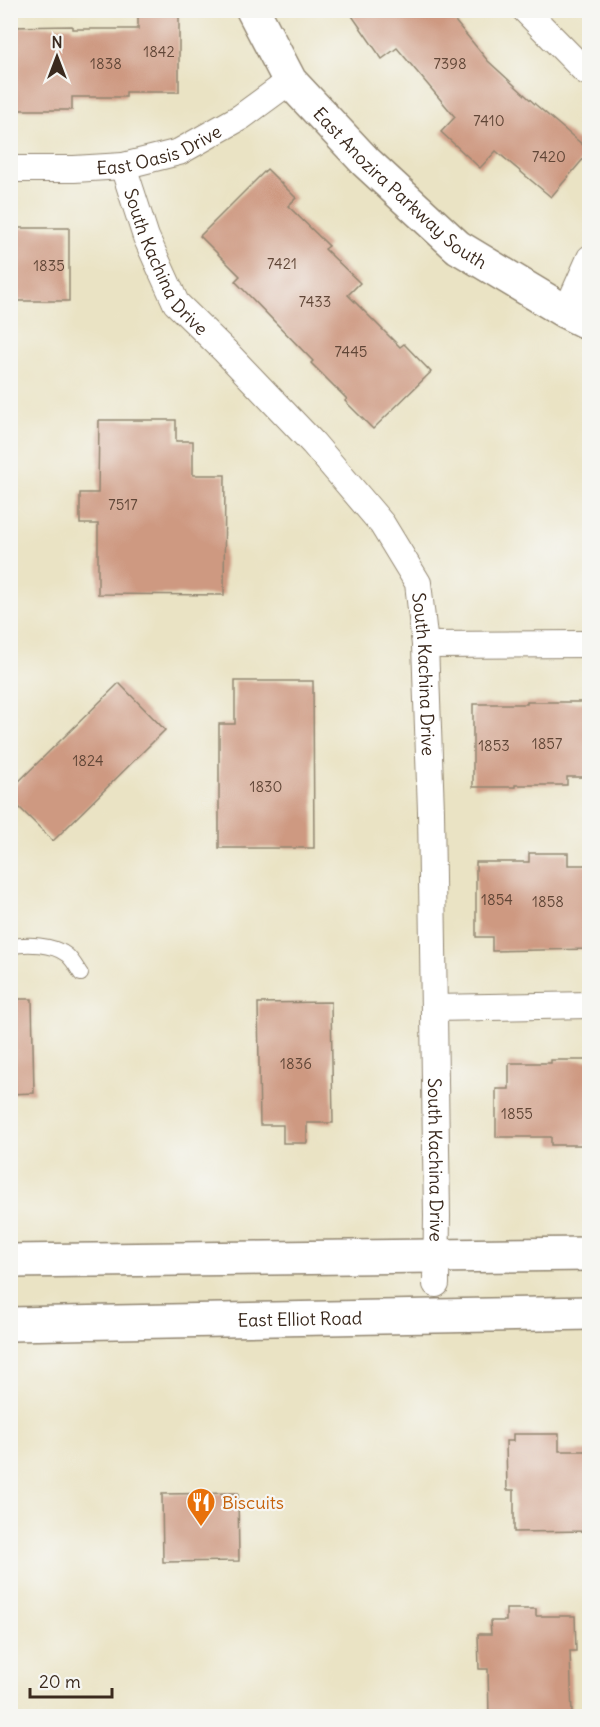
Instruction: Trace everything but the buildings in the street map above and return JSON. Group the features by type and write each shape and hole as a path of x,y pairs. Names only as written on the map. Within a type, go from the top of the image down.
{"main road":[{"name":"East Anozira Parkway South","path":"253,10 290,81 366,162 458,247 578,318"},
{"path":"10,1261 437,1270 590,1254"},
{"name":"East Elliot Road","path":"10,1324 590,1313"}],"street":[{"path":"525,10 585,71 590,73"},
{"name":"East Oasis Drive","path":"10,169 123,166 179,153 241,117 290,81"},
{"name":"South Kachina Drive","path":"123,166 146,237 176,303 313,443 382,524 418,583 425,645 431,812 437,1270"},
{"path":"578,318 590,258"},
{"path":"425,645 590,644"},
{"path":"434,1008 590,1005"}],"lane":[{"path":"10,947 45,946 67,955 81,974"}],"place":[{"name":"Biscuits","path":"201,1528"}]}
